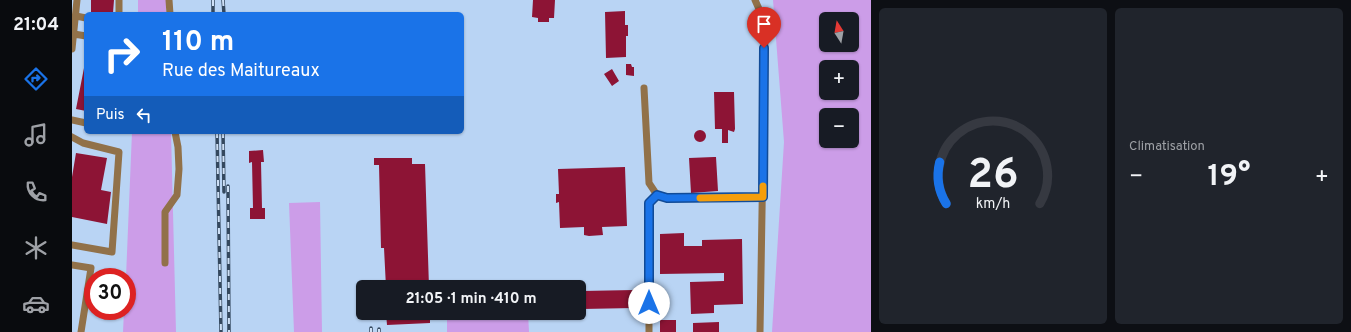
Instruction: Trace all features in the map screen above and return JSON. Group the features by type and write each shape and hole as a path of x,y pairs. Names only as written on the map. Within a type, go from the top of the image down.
{"street":[{"path":"72,48 77,0"},
{"path":"119,0 119,12"},
{"path":"169,0 170,12"},
{"path":"755,0 759,9 765,34 760,332"},
{"path":"76,16 84,18"},
{"path":"74,34 84,36"},
{"path":"644,88 649,184 657,195 667,198 763,197"},
{"path":"72,120 84,122"},
{"path":"165,263 165,212 177,196 179,169 178,147 175,134"},
{"path":"72,137 83,143 120,152 112,252 72,245"},
{"path":"649,332 649,203 657,195"},
{"path":"72,265 91,268 81,332"}],"shaded area":[{"path":"138,0 166,0 166,12 138,12"},
{"path":"773,0 871,0 871,332 772,332 784,142"},
{"path":"132,134 171,134 176,332 123,332 124,320 136,320 136,268 126,268"},
{"path":"320,202 322,332 294,332 289,203"},
{"path":"447,320 528,320 529,332 447,332"}],"building":[{"path":"91,0 114,0 113,12 91,12"},
{"path":"533,0 555,0 554,18 549,18 549,22 538,22 538,18 532,17"},
{"path":"625,11 625,25 628,25 628,36 626,36 626,57 606,58 605,12"},
{"path":"626,64 631,64 632,67 634,67 634,76 626,75"},
{"path":"84,68 84,111 76,109"},
{"path":"612,69 619,81 612,86 604,74"},
{"path":"714,92 734,92 735,129 734,132 728,130 728,143 722,143 722,129 715,129"},
{"path":"702,130 705,131 705,141 698,142 695,141 694,134 695,131"},
{"path":"263,150 264,162 261,162 262,208 265,208 265,219 250,219 250,208 253,208 252,162 249,163 249,151"},
{"path":"76,153 107,158 101,190 111,192 107,224 72,217 72,177"},
{"path":"716,157 718,191 691,193 689,158"},
{"path":"374,158 412,158 412,164 425,164 429,280 386,280 384,248 381,248 379,165 374,165"},
{"path":"625,167 627,226 602,227 603,235 589,236 584,235 584,227 560,228 559,202 556,203 556,194 559,194 558,169"},
{"path":"684,233 684,246 702,246 702,240 742,239 743,304 714,305 714,313 691,314 690,282 724,281 724,273 660,274 660,234"},
{"path":"634,290 634,308 586,309 586,291"},
{"path":"387,320 430,320 430,323 387,325"},
{"path":"660,320 676,320 676,332 660,332"},
{"path":"719,322 719,332 693,332 693,323"}],"railway":[{"path":"213,0 213,12"},
{"path":"223,0 224,12"},
{"path":"217,134 221,332"},
{"path":"223,134 224,192"},
{"path":"228,186 229,332"}],"slow traffic":[{"path":"700,198 763,197 763,186"}],"route":[{"path":"649,303 649,203 657,195 667,198 763,197 764,48"}]}
